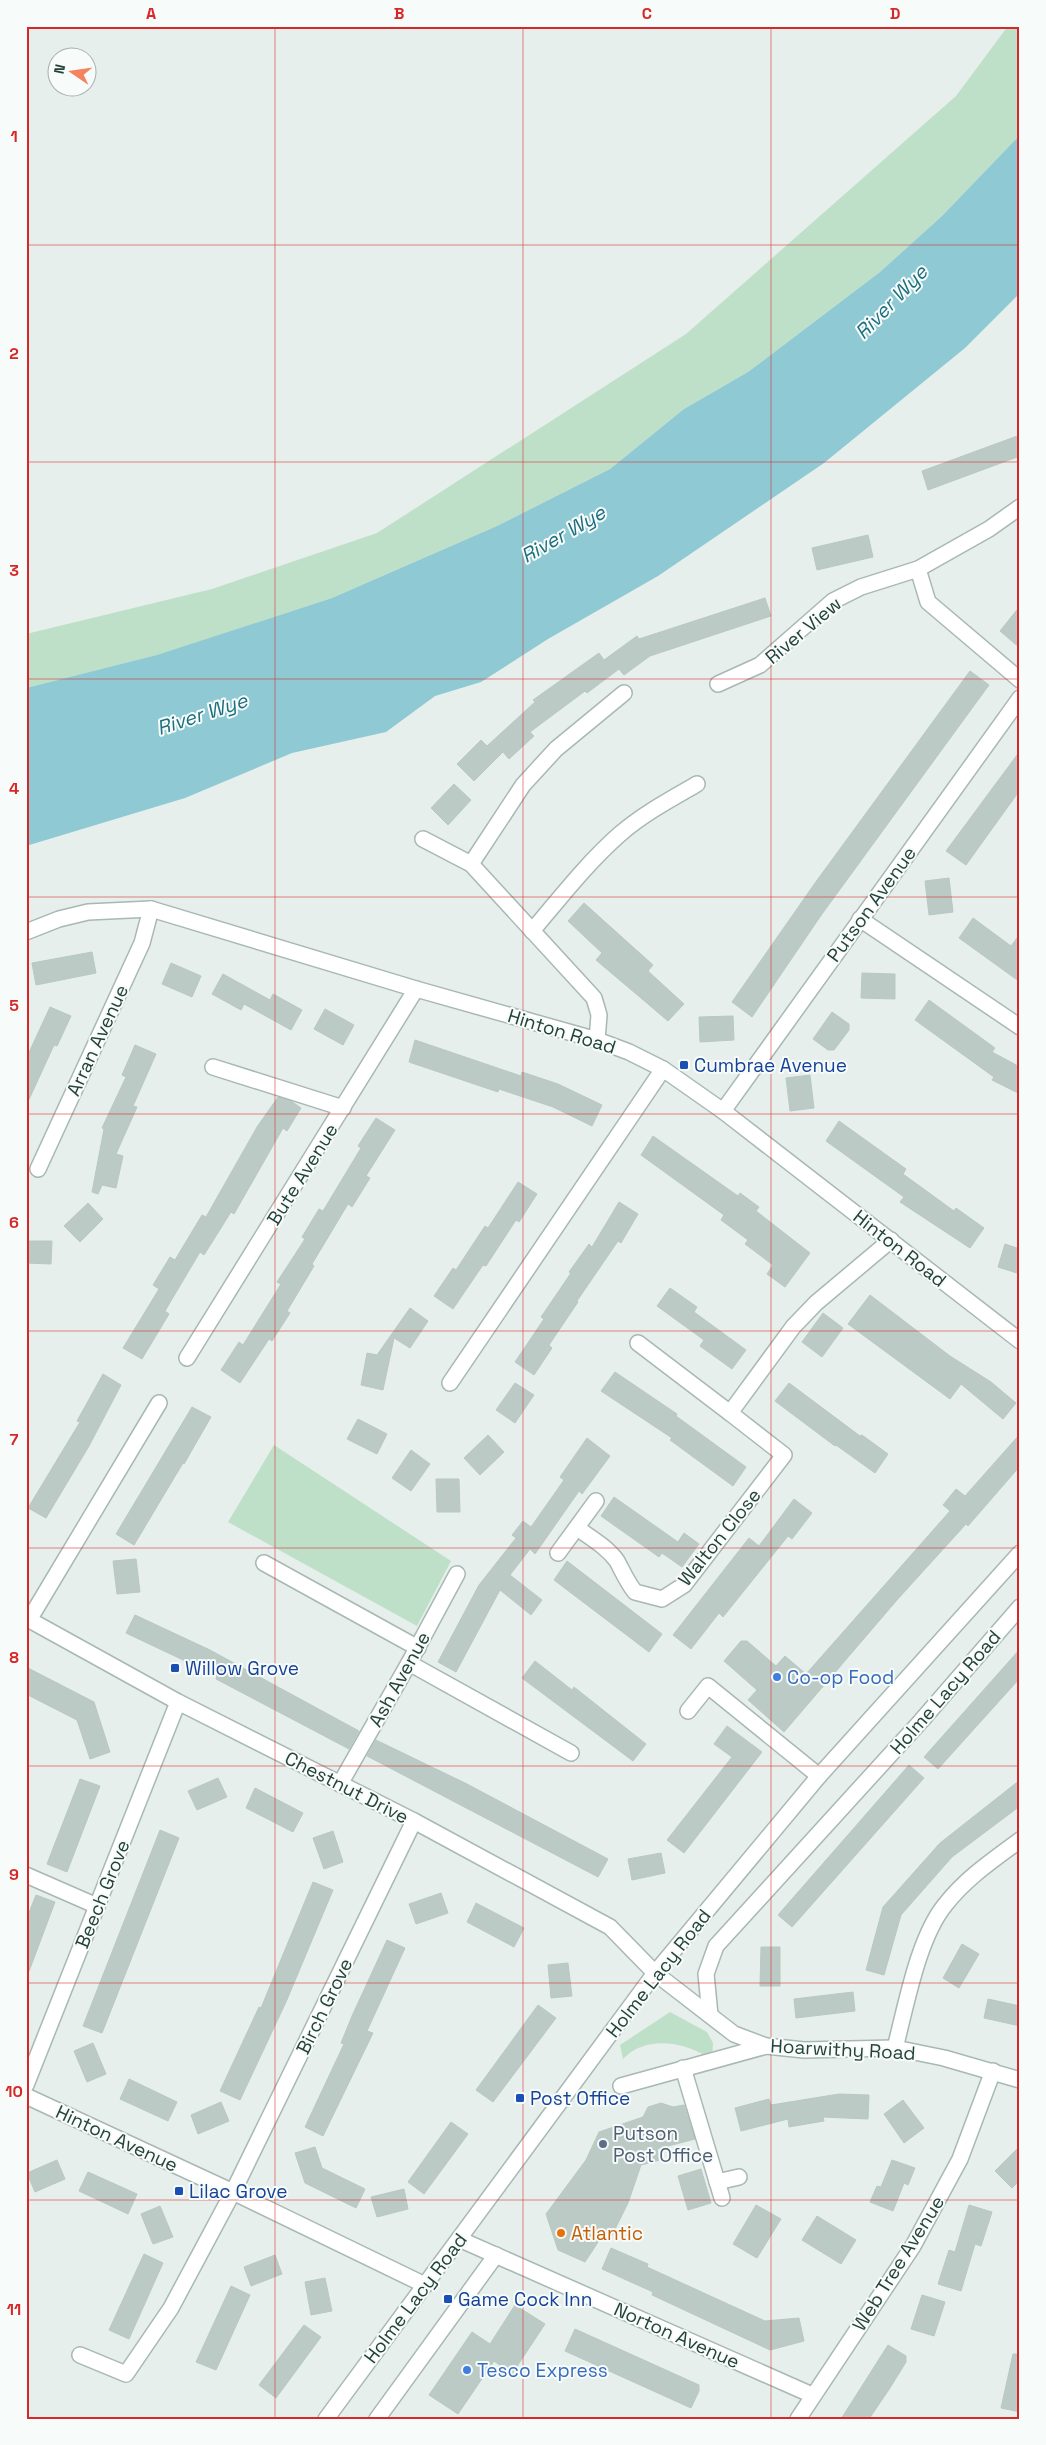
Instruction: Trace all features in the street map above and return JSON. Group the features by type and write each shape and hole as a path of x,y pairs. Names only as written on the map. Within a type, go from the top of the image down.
{"street":[{"name":"River View","path":"718,684 760,665 833,600 861,587 918,569 989,529 1020,507"},
{"path":"918,569 928,602 1020,680"},
{"path":"471,864 523,786 556,749 624,693"},
{"name":"Putson Avenue","path":"723,1111 1020,698"},
{"path":"532,932 589,865 621,833 667,801 698,784"},
{"path":"423,839 471,864 594,998 599,1015 597,1040"},
{"name":"Hinton Road","path":"26,932 59,919 88,912 152,909 416,989 597,1040 629,1052 664,1069 723,1111 1020,1341"},
{"name":"Arran Avenue","path":"38,1170 142,943 152,909"},
{"path":"860,919 1020,1027"},
{"name":"Bute Avenue","path":"187,1358 416,989"},
{"path":"213,1067 343,1108"},
{"path":"450,1383 664,1069"},
{"path":"730,1413 793,1327 816,1303 891,1240"},
{"name":"Walton Close","path":"577,1528 605,1548 617,1562 623,1576 635,1592 662,1599 684,1586 784,1455 638,1343"},
{"path":"28,1619 159,1403"},
{"path":"558,1554 596,1500"},
{"name":"Holme Lacy Road","path":"326,2419 655,1973 818,1776 1020,1553"},
{"path":"264,1563 418,1648"},
{"name":"Ash Avenue","path":"340,1784 418,1648 457,1574"},
{"name":"Holme Lacy Road","path":"710,2015 706,1974 716,1946 921,1720 1020,1607"},
{"name":"Chestnut Drive","path":"28,1619 178,1702 414,1821 610,1927 655,1973"},
{"path":"409,1663 571,1753"},
{"path":"688,1711 708,1686 818,1776"},
{"name":"Beech Grove","path":"26,2085 178,1702"},
{"name":"Birch Grove","path":"233,2192 414,1821"},
{"path":"895,2048 913,1979 927,1938 944,1906 967,1880 1020,1840"},
{"path":"26,1875 97,1906"},
{"name":"Hoarwithy Road","path":"655,1973 734,2034 766,2046 804,2050 895,2048 993,2071 1020,2080"},
{"path":"621,2086 766,2046"},
{"path":"683,2068 722,2198"},
{"name":"Web Tree Avenue","path":"798,2419 812,2395 912,2246 960,2159 993,2071"},
{"name":"Hinton Avenue","path":"26,2096 233,2192 424,2285"},
{"path":"717,2182 739,2177"},
{"path":"80,2355 126,2374 171,2308 233,2192"},
{"name":"Norton Avenue","path":"459,2239 812,2395"},
{"path":"377,2419 496,2255"}],"green space":[{"path":"1008,26 1020,26 1018,137 942,216 880,272 748,372 684,409 610,469 497,526 332,598 158,655 26,688 26,634 212,589 377,533 686,334 956,96"},
{"path":"274,1445 451,1561 417,1626 228,1522"},
{"path":"670,2012 707,2032 713,2043 712,2060 691,2049 667,2043 643,2046 632,2051 623,2059 620,2045"}],"water":[{"name":"River Wye","path":"1020,135 1020,293 965,348 824,463 658,576 548,639 481,682 435,696 386,732 292,753 185,798 26,846 26,688 157,655 332,598 497,526 610,469 684,409 748,372 880,272 942,216"}],"building":[{"path":"1020,435 1020,456 928,490 922,471"},
{"path":"868,535 873,557 817,570 812,548"},
{"path":"765,598 771,616 650,656 624,675 619,669 587,693 585,691 530,732 534,736 509,759 503,752 474,781 457,764 481,740 487,746 535,702 533,700 599,653 604,660 637,636 639,639"},
{"path":"1020,606 1020,648 1000,631"},
{"path":"970,671 989,685 822,914 752,1017 732,1002 815,883"},
{"path":"1020,751 1020,790 966,865 946,851"},
{"path":"454,784 471,800 448,825 431,808"},
{"path":"949,878 953,912 929,915 925,881"},
{"path":"584,903 653,965 648,971 684,1004 668,1021 596,960 602,953 568,921"},
{"path":"973,918 1011,946 1020,934 1020,982 959,938"},
{"path":"92,952 96,973 36,985 32,963"},
{"path":"171,963 201,976 192,997 162,984"},
{"path":"862,973 895,974 895,999 861,998"},
{"path":"223,974 270,1000 273,994 302,1010 291,1030 244,1004 241,1010 212,994"},
{"path":"929,1000 995,1048 992,1052 1020,1067 1020,1094 992,1080 994,1077 915,1020"},
{"path":"50,1007 71,1016 57,1046 54,1045 26,1106 26,1059"},
{"path":"325,1009 354,1025 343,1045 314,1029"},
{"path":"832,1012 849,1024 849,1030 834,1050 828,1050 813,1039"},
{"path":"733,1016 734,1040 700,1042 699,1017"},
{"path":"415,1040 521,1076 522,1072 558,1084 602,1105 592,1126 553,1107 499,1089 498,1092 409,1062"},
{"path":"135,1045 156,1054 133,1106 137,1107 116,1154 123,1156 116,1188 102,1185 98,1194 92,1192 104,1129 102,1128 126,1077 122,1075"},
{"path":"810,1075 814,1108 790,1111 786,1078"},
{"path":"278,1097 291,1101 301,1108 287,1131 283,1128 234,1214 231,1212 204,1255 200,1252 165,1311 169,1314 142,1359 123,1348 159,1289 153,1285 170,1257 175,1260 202,1215 206,1217 257,1127"},
{"path":"376,1118 395,1130 366,1176 370,1178 352,1207 348,1204 312,1264 314,1266 287,1311 290,1313 272,1341 269,1339 240,1383 221,1370 239,1342 243,1345 281,1284 277,1282 305,1239 302,1237 319,1209 323,1211 361,1148 358,1146"},
{"path":"839,1121 906,1169 903,1174 954,1211 956,1208 984,1228 970,1248 900,1202 904,1197 826,1141"},
{"path":"653,1136 738,1196 740,1193 759,1207 756,1211 810,1253 785,1287 767,1274 773,1265 745,1244 748,1240 721,1220 724,1215 641,1155"},
{"path":"518,1182 537,1194 519,1222 516,1220 486,1266 483,1265 453,1309 434,1296 453,1268 456,1270 485,1226 488,1228"},
{"path":"619,1202 638,1214 621,1243 618,1241 577,1301 549,1345 552,1348 534,1375 515,1362 544,1319 541,1317 571,1273 569,1272 589,1244 592,1247"},
{"path":"88,1203 103,1219 80,1242 64,1226"},
{"path":"26,1241 52,1241 51,1264 26,1263"},
{"path":"1005,1244 1020,1249 1020,1274 998,1267"},
{"path":"670,1288 697,1307 694,1312 746,1350 732,1369 700,1346 704,1340 657,1306"},
{"path":"870,1295 950,1356 991,1382 1016,1403 1003,1419 961,1384 950,1399 848,1324"},
{"path":"410,1308 428,1321 410,1348 394,1338 383,1390 361,1385 367,1353 377,1355"},
{"path":"823,1313 843,1328 822,1357 802,1342"},
{"path":"615,1372 677,1414 676,1416 746,1467 733,1486 670,1440 672,1438 601,1391"},
{"path":"103,1374 121,1385 89,1446 46,1518 28,1508 80,1422 77,1421"},
{"path":"515,1383 534,1395 515,1423 496,1410"},
{"path":"789,1383 860,1436 862,1435 888,1454 875,1473 775,1401"},
{"path":"192,1407 211,1417 134,1545 116,1534"},
{"path":"358,1419 387,1434 377,1454 347,1439"},
{"path":"1020,1434 1020,1466 968,1526 966,1524 897,1600 784,1732 748,1700 757,1690 724,1661 741,1641 747,1641 776,1666 785,1656 806,1674 950,1511 943,1505 956,1489 965,1496"},
{"path":"488,1435 504,1452 480,1475 464,1458"},
{"path":"587,1438 610,1456 582,1494 579,1491 535,1554 530,1549 510,1575 542,1600 531,1615 500,1590 456,1672 438,1662 479,1585 516,1538 512,1535 523,1521 531,1527 564,1480 560,1477"},
{"path":"411,1450 430,1464 411,1491 392,1478"},
{"path":"436,1479 459,1479 460,1512 437,1512"},
{"path":"614,1497 678,1542 684,1533 699,1544 682,1567 662,1553 659,1557 601,1516"},
{"path":"794,1499 812,1513 792,1539 788,1536 723,1617 719,1613 691,1649 673,1635 749,1538 759,1546"},
{"path":"136,1559 140,1592 117,1594 113,1561"},
{"path":"567,1561 662,1634 649,1652 554,1580"},
{"path":"135,1615 210,1650 359,1731 349,1749 216,1679 217,1676 126,1633"},
{"path":"1020,1649 1020,1678 938,1769 924,1757"},
{"path":"535,1661 572,1690 574,1687 646,1744 633,1761 522,1678"},
{"path":"26,1667 94,1702 110,1752 90,1759 77,1720 26,1694"},
{"path":"727,1726 762,1752 684,1853 667,1840 732,1757 714,1744"},
{"path":"376,1740 467,1784 608,1859 598,1877 367,1756"},
{"path":"909,1765 924,1778 792,1927 778,1915"},
{"path":"218,1778 227,1797 197,1810 188,1791"},
{"path":"80,1779 100,1786 67,1872 47,1864"},
{"path":"1020,1780 1020,1806 952,1857 901,1915 884,1975 866,1970 883,1907 940,1843"},
{"path":"255,1788 303,1813 293,1832 246,1808"},
{"path":"160,1830 179,1838 102,2033 83,2026"},
{"path":"333,1831 343,1862 324,1869 313,1838"},
{"path":"661,1853 665,1873 632,1880 628,1859"},
{"path":"313,1882 333,1890 286,2002 240,2100 220,2091 259,2007 261,2008"},
{"path":"441,1893 448,1913 416,1924 409,1904"},
{"path":"36,1895 55,1902 28,1974 26,1920"},
{"path":"476,1903 524,1928 514,1947 467,1922"},
{"path":"387,1940 405,1948 367,2031 373,2033 323,2136 305,2127 344,2044 341,2043 352,2016"},
{"path":"962,1944 979,1954 959,1988 943,1978"},
{"path":"761,1947 780,1947 780,1986 760,1986"},
{"path":"568,1963 572,1996 551,1998 548,1965"},
{"path":"853,1992 855,2011 796,2018 794,1999"},
{"path":"988,1999 1020,2006 1020,2026 984,2018"},
{"path":"538,2005 556,2018 493,2102 476,2090"},
{"path":"93,2043 106,2074 87,2082 74,2051"},
{"path":"129,2079 177,2102 168,2121 120,2099"},
{"path":"839,2094 869,2095 868,2119 823,2117 824,2121 789,2127 788,2119 741,2131 735,2108 769,2099 771,2105"},
{"path":"903,2100 924,2128 904,2143 884,2114"},
{"path":"221,2102 229,2121 198,2134 191,2115"},
{"path":"661,2103 673,2107 684,2105 695,2139 657,2149 660,2160 641,2165 628,2203 609,2241 602,2236 585,2262 558,2250 546,2214 586,2160 599,2132 643,2117 648,2107"},
{"path":"451,2122 468,2134 424,2194 408,2182"},
{"path":"1020,2146 1020,2180 1012,2188 995,2171"},
{"path":"315,2147 322,2168 365,2189 356,2208 305,2183 295,2153"},
{"path":"57,2160 65,2179 35,2192 27,2173"},
{"path":"892,2160 915,2168 908,2185 904,2183 893,2211 870,2202 877,2186 881,2187"},
{"path":"701,2169 711,2203 688,2210 678,2176"},
{"path":"88,2172 137,2194 128,2214 79,2191"},
{"path":"404,2189 408,2209 377,2217 371,2197"},
{"path":"756,2205 781,2219 757,2258 733,2244"},
{"path":"969,2205 992,2212 981,2246 975,2244 961,2291 938,2284 949,2250 955,2252"},
{"path":"160,2206 173,2237 153,2244 141,2214"},
{"path":"817,2216 856,2240 841,2264 802,2240"},
{"path":"611,2248 648,2264 647,2267 765,2321 799,2318 804,2341 770,2350 652,2295 653,2292 602,2269"},
{"path":"144,2254 163,2263 129,2339 109,2330"},
{"path":"275,2255 282,2274 251,2286 244,2267"},
{"path":"325,2278 332,2311 311,2315 305,2282"},
{"path":"231,2286 250,2295 216,2370 196,2362"},
{"path":"922,2295 945,2302 934,2336 911,2329"},
{"name":"Tesco Express","path":"515,2305 545,2324 512,2374 494,2361 458,2414 429,2395 472,2332 490,2344"},
{"path":"304,2325 321,2337 276,2398 259,2385"},
{"path":"575,2329 699,2385 699,2391 691,2408 565,2351"},
{"path":"888,2345 906,2356 906,2362 890,2388 869,2419 841,2419"},
{"path":"1013,2354 1020,2354 1020,2412 1001,2408"}],"place":[{"name":"Cumbrae Avenue","path":"684,1065"},
{"name":"Willow Grove","path":"175,1668"},
{"name":"Co-op Food","path":"777,1677"},
{"name":"Post Office","path":"520,2098"},
{"name":"Putson Post Office","path":"603,2144"},
{"name":"Lilac Grove","path":"179,2191"},
{"name":"Atlantic","path":"561,2233"},
{"name":"Game Cock Inn","path":"448,2299"},
{"name":"Tesco Express","path":"467,2370"}]}
